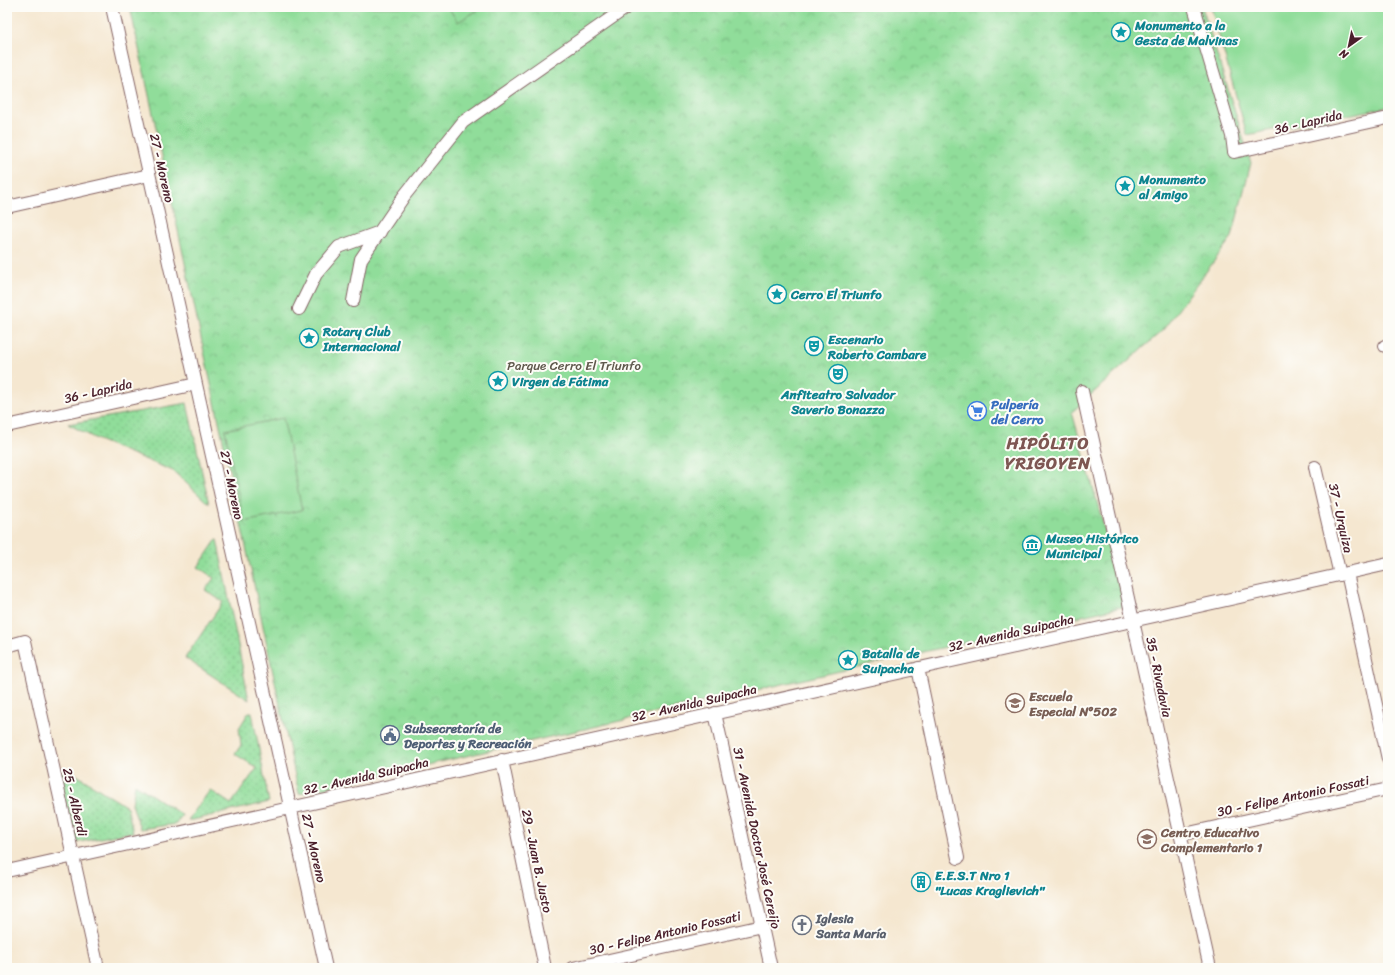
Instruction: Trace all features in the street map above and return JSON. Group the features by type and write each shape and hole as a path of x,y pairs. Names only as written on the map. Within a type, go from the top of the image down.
{"street":[{"name":"27 - Moreno","path":"112,7 326,968"},
{"path":"353,301 361,259 404,196 463,122 627,7"},
{"name":"36 - Laprida","path":"1194,7 1232,136 1234,152 1388,118"},
{"path":"7,207 149,175"},
{"path":"299,309 316,274 339,247 380,232"},
{"name":"36 - Laprida","path":"7,426 196,384"},
{"name":"35 - Rivadavia","path":"1082,391 1210,968"},
{"name":"37 - Urquiza","path":"1315,467 1344,574 1388,759"},
{"name":"32 - Avenida Suipacha","path":"7,871 1388,564"},
{"name":"25 - Alberdi","path":"7,646 25,641 98,968"},
{"path":"918,668 958,858"},
{"name":"31 - Avenida Doctor José Cereijo","path":"715,713 771,968"},
{"name":"29 - Juan B. Justo","path":"502,760 545,968"},
{"name":"30 - Felipe Antonio Fossati","path":"1180,835 1388,790"},
{"name":"30 - Felipe Antonio Fossati","path":"573,968 762,926"}],"green space":[{"name":"Parque Cerro El Triunfo","path":"130,7 1202,7 1251,163 1232,237 1163,330 1072,412 1126,606 299,794"},
{"path":"448,7 483,7 458,22"},
{"path":"1211,7 1388,7 1388,107 1247,135"},
{"path":"187,403 209,504 173,471 98,440 68,424"},
{"path":"283,418 302,510 244,522 225,430"},
{"path":"217,539 249,700 185,658 223,602 205,590 214,578 198,567"},
{"path":"249,712 252,712 269,802 188,820 210,790 231,804 257,768 235,754 241,745 239,728"},
{"path":"64,767 127,807 133,832 74,843 59,777"},
{"path":"135,784 182,815 176,824 140,829 132,804"}],"place":[{"name":"Monumento a la Gesta de Malvinas","path":"1121,32"},
{"name":"Monumento al Amigo","path":"1125,186"},
{"name":"Cerro El Triunfo","path":"777,294"},
{"name":"Rotary Club Internacional","path":"309,338"},
{"name":"Escenario Roberto Cambare","path":"814,346"},
{"name":"Anfiteatro Salvador Saverio Bonazza","path":"838,374"},
{"name":"Virgen de Fátima","path":"498,381"},
{"name":"Pulpería del Cerro","path":"977,411"},
{"name":"Museo Histórico Municipal","path":"1032,545"},
{"name":"Batalla de Suipacha","path":"848,660"},
{"name":"Escuela Especial Nº502","path":"1015,703"},
{"name":"Subsecretaría de Deportes y Recreación","path":"390,735"},
{"name":"Centro Educativo Complementario 1","path":"1147,839"},
{"name":"E.E.S.T Nro 1 \"Lucas Kraglievich\"","path":"921,882"},
{"name":"Iglesia Santa María","path":"802,925"}],"district":[{"name":"HIPÓLITO YRIGOYEN","path":"1048,453"}]}
